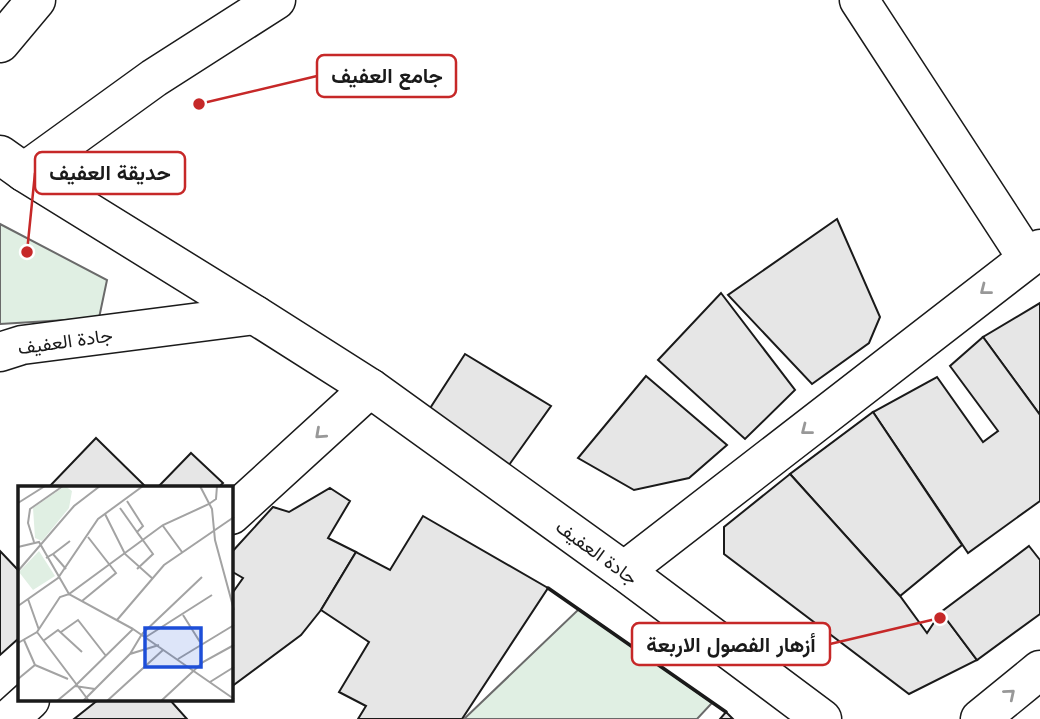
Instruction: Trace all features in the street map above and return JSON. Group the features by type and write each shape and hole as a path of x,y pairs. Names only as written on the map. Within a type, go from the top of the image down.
{"street":[{"path":"0,43 36,0"},
{"path":"12,163 154,78 276,0"},
{"path":"624,572 1033,253 859,0"},
{"name":"جادة العفيف","path":"12,163 370,388 822,719"},
{"name":"جادة العفيف","path":"0,352 22,345 256,315"},
{"path":"233,513 370,388"},
{"path":"980,719 1040,670"},
{"path":"9,719 28,702"}],"green space":[{"path":"0,224 107,280 99,318 0,324"},
{"path":"579,609 712,703 697,719 464,719"}],"building":[{"path":"837,219 880,317 869,343 812,384 728,295"},
{"path":"721,293 795,390 745,439 658,360"},
{"path":"1040,303 1040,415 983,337"},
{"path":"983,337 1040,415 1040,501 968,553 873,412 937,377 983,442 998,431 950,366"},
{"path":"465,354 551,406 509,465 427,413"},
{"path":"646,376 727,445 689,478 634,490 578,458"},
{"path":"873,412 962,545 900,596 790,474"},
{"path":"96,438 145,486 50,486"},
{"path":"191,453 223,483 220,486 159,486"},
{"path":"790,474 900,596 927,633 941,612 977,660 909,694 724,554 724,527"},
{"path":"330,488 350,501 328,538 356,552 321,610 301,635 233,686 233,592 243,578 233,572 233,551 273,507 289,512"},
{"path":"423,516 548,588 462,719 358,719 366,706 339,692 369,642 321,610 356,552 390,570"},
{"path":"1029,546 1040,560 1040,614 977,660 941,612"},
{"path":"0,551 18,570 18,639 0,655"},
{"path":"95,702 172,702 187,719 74,719"},
{"path":"726,712 733,719 720,719"}],"wall":[{"path":"548,588 726,712"}],"place":[{"name":"جامع العفيف","path":"199,104"},
{"name":"حديقة العفيف","path":"27,252"},
{"name":"أزهار الفصول الاربعة","path":"940,618"}]}
